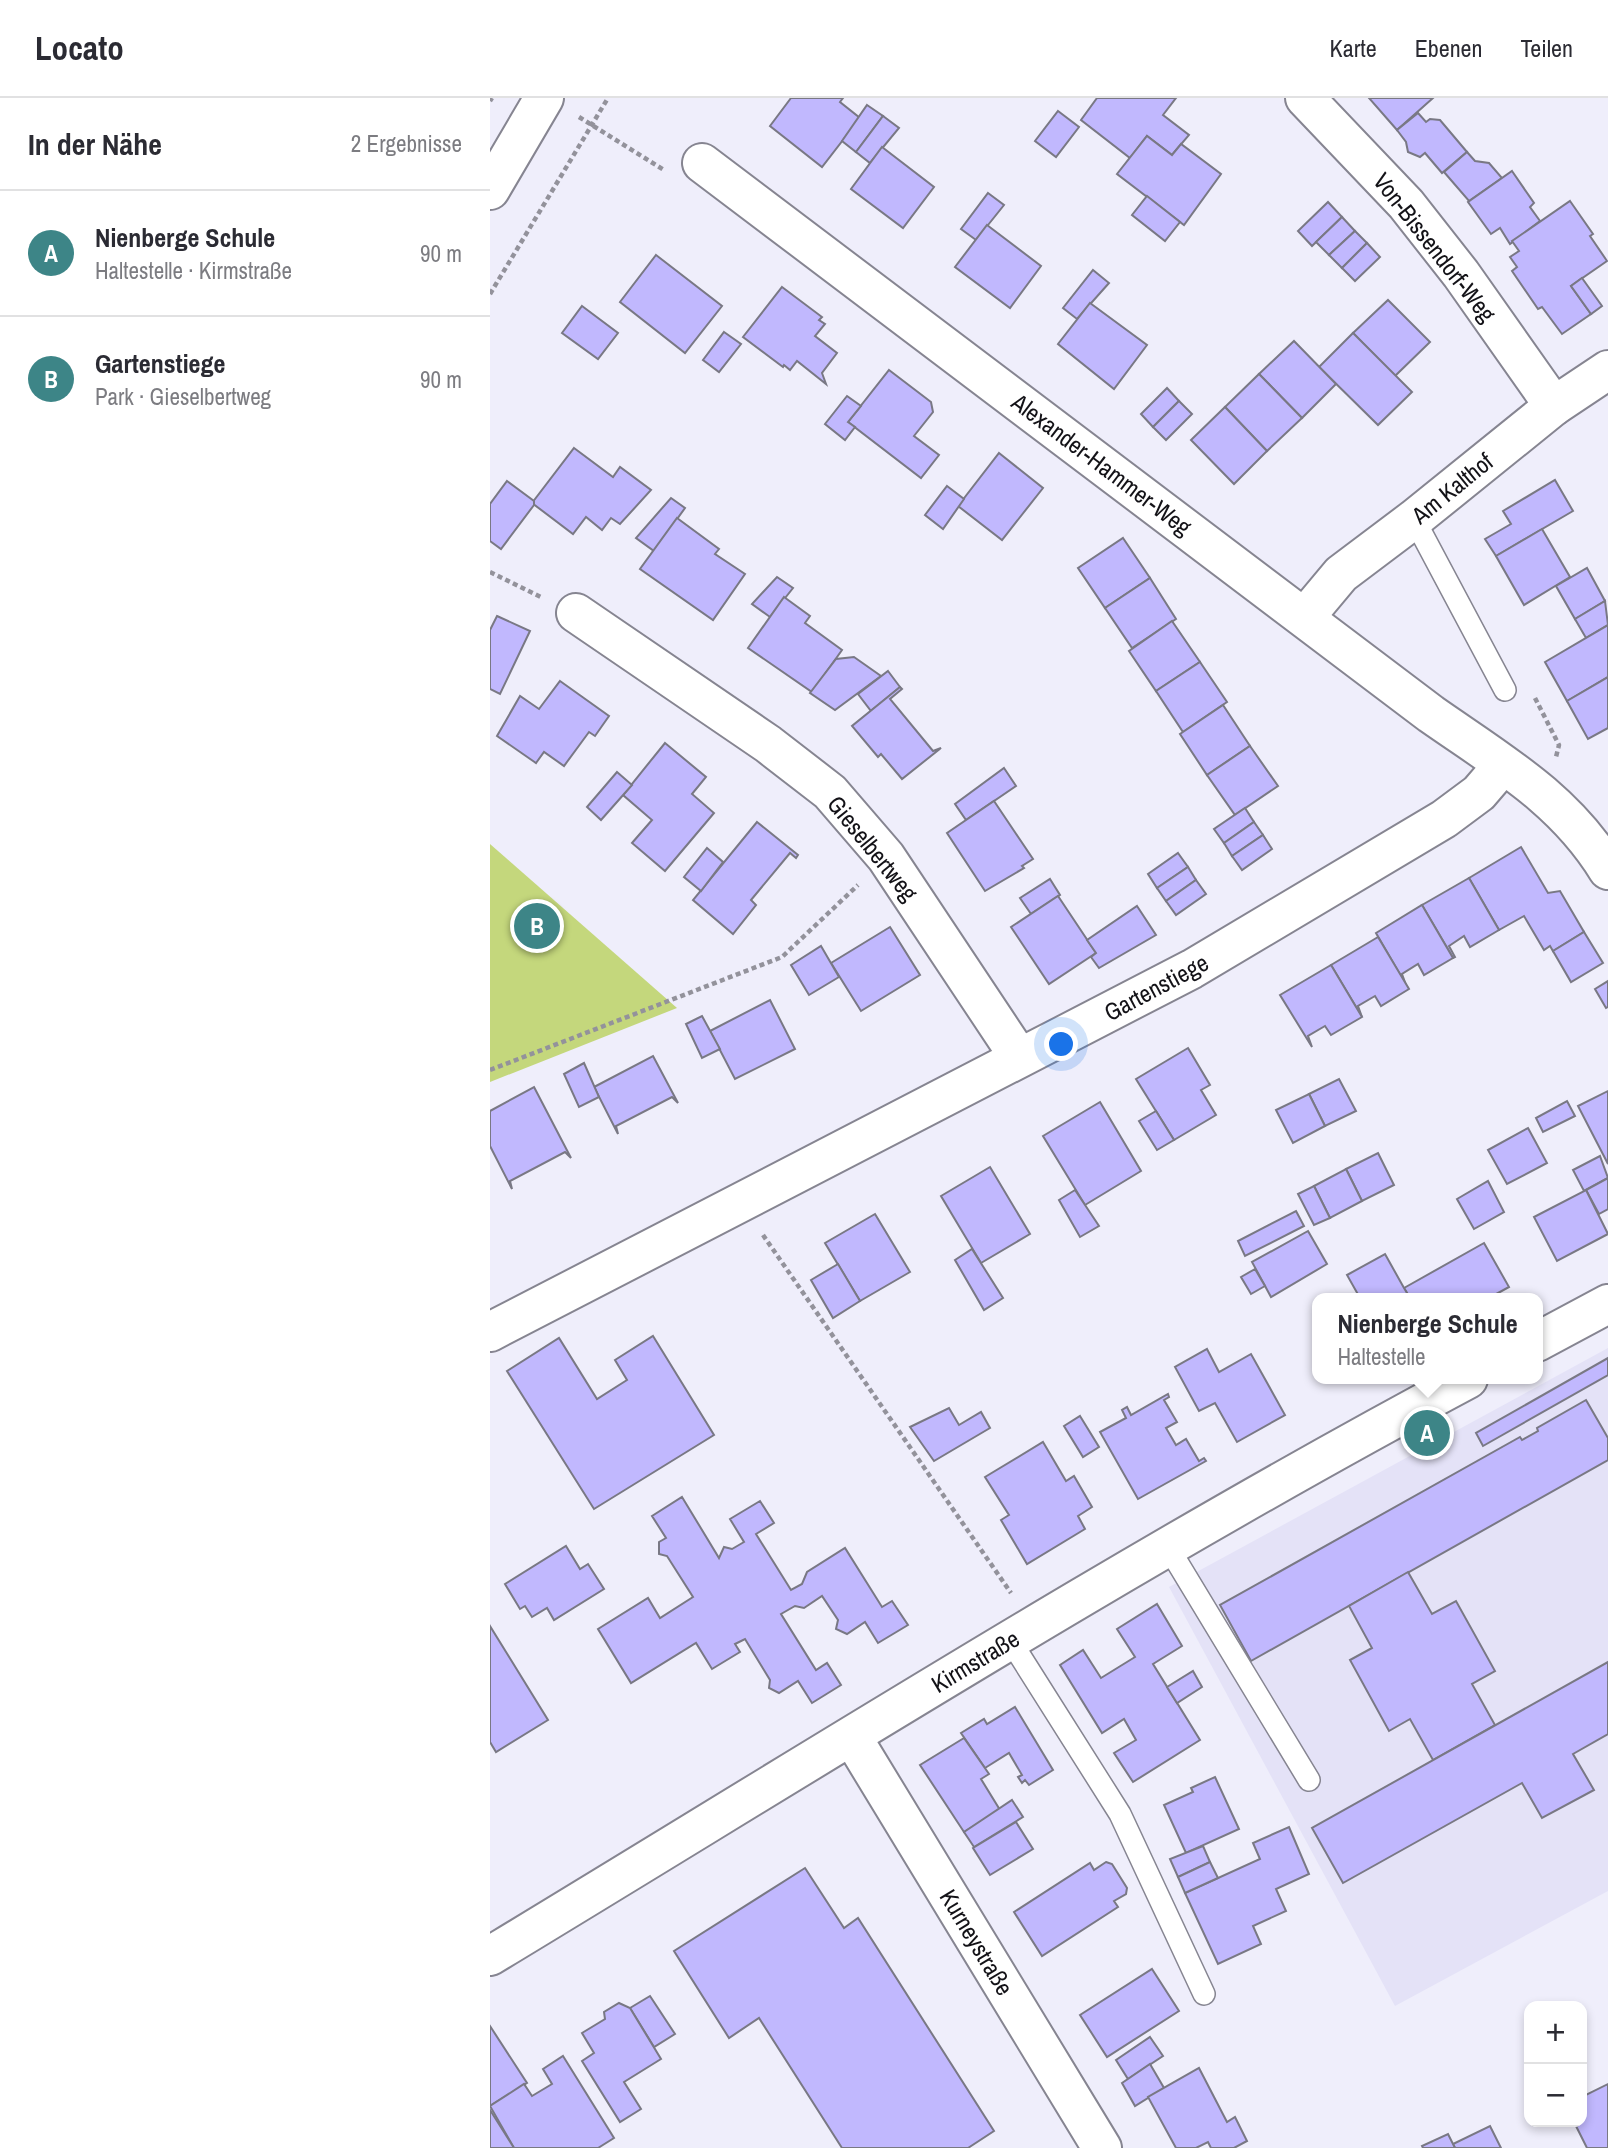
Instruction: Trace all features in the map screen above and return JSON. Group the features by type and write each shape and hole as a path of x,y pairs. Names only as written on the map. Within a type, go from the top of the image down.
{"street":[{"path":"490,190 544,98"},
{"name":"Von-Bissendorf-Weg","path":"1305,98 1406,204 1461,274 1554,406"},
{"name":"Alexander-Hammer-Weg","path":"688,170 1305,617 1431,714 1546,796 1572,818 1608,870"},
{"name":"Am Kalthof","path":"1305,617 1341,573 1414,519 1554,406 1608,370"},
{"name":"Gieselbertweg","path":"576,612 805,770 860,824 886,858 1019,1057"},
{"name":"Gartenstiege","path":"490,1332 1192,970 1444,819 1479,793 1503,765"},
{"path":"1543,1339 1608,1304"},
{"name":"Kirmstraße","path":"490,1956 1022,1632 1459,1384"},
{"name":"Kurneystraße","path":"852,1737 1102,2148"}],"lane":[{"path":"1414,519 1505,690"},
{"path":"1168,1547 1309,1780"},
{"path":"1022,1632 1120,1814 1204,1994"}],"path":[{"path":"490,294 608,98"},
{"path":"592,125 688,170"},
{"path":"490,572 576,612"},
{"path":"1505,690 1533,694 1559,745 1546,796"},
{"path":"490,1070 782,957 886,858"},
{"path":"741,1202 1022,1632"}],"shaded area":[{"path":"1608,1348 1608,1891 1395,2006 1169,1587"}],"green space":[{"path":"490,844 677,1008 490,1082"}],"building":[{"path":"791,98 843,98 840,102 860,118 822,167 770,126"},
{"path":"1097,98 1176,98 1163,115 1189,135 1172,155 1147,136 1130,158 1081,120"},
{"path":"1369,98 1433,98 1397,130"},
{"path":"867,105 883,116 856,152 842,141"},
{"path":"1058,111 1079,127 1056,157 1035,141"},
{"path":"1418,113 1426,122 1430,119 1440,120 1467,152 1442,173 1425,153 1420,157 1408,152 1406,142 1397,130"},
{"path":"883,116 899,128 870,163 856,152"},
{"path":"1147,136 1172,155 1181,144 1221,174 1184,225 1117,174"},
{"path":"882,147 934,187 903,228 851,189"},
{"path":"1467,152 1475,161 1489,163 1502,178 1469,201 1444,172"},
{"path":"1512,171 1534,203 1530,207 1540,221 1510,244 1500,228 1491,234 1468,202"},
{"path":"988,193 1004,205 976,240 961,229"},
{"path":"1147,196 1180,222 1165,241 1132,215"},
{"path":"1570,201 1593,234 1590,236 1607,261 1571,286 1591,314 1562,334 1542,307 1538,309 1512,271 1517,267 1510,257 1519,251 1512,241"},
{"path":"1328,202 1342,217 1312,246 1298,231"},
{"path":"1342,217 1355,231 1329,255 1316,242"},
{"path":"987,225 1041,266 1010,308 955,267"},
{"path":"1355,231 1367,243 1342,268 1329,255"},
{"path":"1367,243 1380,257 1355,281 1342,268"},
{"path":"656,255 722,306 685,353 620,302"},
{"path":"1093,270 1109,283 1077,319 1063,308"},
{"path":"1582,278 1602,306 1591,314 1571,286"},
{"path":"782,287 822,317 819,320 825,324 815,336 837,353 822,373 826,384 797,361 790,370 784,365 783,367 743,337"},
{"path":"1388,300 1430,342 1395,376 1353,333"},
{"path":"1090,303 1147,345 1114,389 1058,344"},
{"path":"582,306 618,333 598,359 562,333"},
{"path":"724,332 741,344 719,372 703,360"},
{"path":"1353,333 1412,392 1378,425 1319,367"},
{"path":"1294,341 1336,384 1302,418 1259,374"},
{"path":"889,370 931,402 933,412 914,436 939,455 921,478 848,422"},
{"path":"1259,374 1302,418 1267,451 1225,407"},
{"path":"1167,388 1179,401 1153,427 1141,414"},
{"path":"847,396 861,406 848,422 855,427 845,440 825,424"},
{"path":"1179,401 1192,414 1166,440 1153,427"},
{"path":"1225,407 1267,451 1234,484 1191,440"},
{"path":"574,448 613,477 620,467 651,490 620,524 611,518 602,530 586,517 573,534 532,503"},
{"path":"999,453 1043,488 1002,540 958,506"},
{"path":"1555,480 1573,511 1496,556 1485,539 1511,524 1503,511"},
{"path":"507,481 534,501 534,505 501,549 490,541 490,504"},
{"path":"947,486 964,499 943,529 925,515"},
{"path":"671,498 685,508 654,551 636,538"},
{"path":"677,518 719,549 715,554 745,574 713,620 640,569"},
{"path":"1542,529 1570,577 1524,605 1496,556"},
{"path":"1123,538 1150,578 1105,608 1078,568"},
{"path":"1587,568 1605,601 1575,619 1556,586"},
{"path":"777,577 793,588 770,617 752,604"},
{"path":"1150,578 1176,619 1132,648 1105,608"},
{"path":"784,597 810,616 805,623 842,650 812,692 748,648"},
{"path":"1605,601 1608,625 1586,638 1575,619"},
{"path":"497,616 530,631 500,694 490,689 490,630"},
{"path":"1172,621 1200,662 1156,691 1129,651"},
{"path":"1608,625 1608,677 1567,701 1545,662"},
{"path":"854,657 881,676 835,710 810,693 836,659"},
{"path":"1200,662 1227,702 1183,732 1156,691"},
{"path":"888,671 900,687 871,711 858,694"},
{"path":"1608,677 1608,728 1588,739 1567,701"},
{"path":"560,681 609,716 595,736 589,732 564,766 544,752 536,763 497,736 520,696 539,709"},
{"path":"900,687 902,689 890,699 933,751 941,748 902,779 881,754 878,757 852,726"},
{"path":"1223,705 1250,746 1207,775 1180,734"},
{"path":"665,743 706,777 692,794 714,813 665,871 632,843 652,820 623,795"},
{"path":"1250,746 1278,786 1235,815 1207,775"},
{"path":"1004,768 1016,786 966,820 955,804"},
{"path":"617,772 632,785 601,820 587,807"},
{"path":"994,801 1033,859 1022,866 1024,868 985,891 947,833"},
{"path":"1245,808 1254,822 1224,843 1214,829"},
{"path":"757,822 798,855 796,858 790,853 751,900 756,905 733,934 693,900"},
{"path":"1254,822 1263,835 1232,856 1224,843"},
{"path":"1263,835 1272,849 1242,870 1232,856"},
{"path":"1521,847 1548,893 1560,891 1584,932 1553,951 1550,946 1544,950 1524,916 1499,930 1469,878"},
{"path":"707,848 723,862 701,891 684,877"},
{"path":"1178,853 1188,867 1157,888 1148,874"},
{"path":"1188,867 1196,880 1166,901 1157,888"},
{"path":"1469,878 1499,930 1470,947 1464,936 1449,946 1455,957 1453,958 1422,905"},
{"path":"1050,879 1060,895 1031,914 1020,898"},
{"path":"1196,880 1206,894 1176,915 1166,901"},
{"path":"1058,896 1096,953 1049,984 1011,927"},
{"path":"1422,905 1453,958 1424,975 1418,964 1402,974 1406,985 1376,933"},
{"path":"1137,906 1156,935 1099,968 1091,957 1096,953 1087,940"},
{"path":"890,927 920,975 861,1011 831,963"},
{"path":"1584,932 1603,963 1571,982 1553,951"},
{"path":"1378,937 1409,989 1381,1006 1375,996 1358,1006 1362,1017 1331,965"},
{"path":"821,946 839,977 809,995 791,965"},
{"path":"1331,965 1362,1017 1331,1035 1325,1026 1308,1036 1312,1047 1280,995"},
{"path":"1608,981 1608,1007 1606,1008 1595,989"},
{"path":"770,1000 795,1049 735,1079 710,1031"},
{"path":"702,1016 720,1049 702,1058 686,1024"},
{"path":"1188,1048 1210,1085 1201,1090 1216,1115 1174,1140 1136,1079"},
{"path":"653,1056 678,1103 672,1097 616,1126 618,1134 594,1087"},
{"path":"584,1063 599,1097 579,1107 564,1074"},
{"path":"1339,1079 1356,1111 1325,1126 1309,1094"},
{"path":"534,1087 571,1158 565,1152 510,1181 512,1189 490,1146 490,1111"},
{"path":"1608,1091 1608,1164 1578,1106"},
{"path":"1309,1094 1325,1126 1293,1143 1276,1110"},
{"path":"1567,1101 1575,1116 1543,1132 1536,1118"},
{"path":"1100,1102 1141,1171 1085,1205 1043,1136"},
{"path":"1156,1111 1174,1140 1157,1150 1139,1121"},
{"path":"1528,1128 1547,1163 1507,1184 1488,1150"},
{"path":"1378,1153 1394,1185 1362,1201 1346,1169"},
{"path":"1600,1156 1608,1178 1584,1191 1573,1170"},
{"path":"990,1167 1030,1234 981,1263 941,1196"},
{"path":"1346,1169 1362,1201 1330,1218 1314,1186"},
{"path":"1608,1178 1608,1209 1599,1214 1586,1190"},
{"path":"1488,1181 1504,1212 1474,1229 1457,1199"},
{"path":"1314,1186 1330,1218 1314,1225 1298,1194"},
{"path":"1075,1190 1099,1226 1080,1237 1059,1200"},
{"path":"1586,1190 1608,1234 1557,1261 1534,1217"},
{"path":"1296,1211 1304,1226 1245,1256 1238,1241"},
{"path":"875,1214 910,1272 860,1301 825,1243"},
{"path":"1308,1231 1327,1264 1271,1297 1252,1262"},
{"path":"1484,1243 1509,1287 1498,1293 1407,1293 1404,1288"},
{"path":"972,1249 1003,1298 984,1310 955,1260"},
{"path":"1385,1254 1407,1293 1357,1293 1347,1275"},
{"path":"838,1264 860,1301 833,1318 811,1280"},
{"path":"1255,1269 1265,1286 1251,1294 1241,1277"},
{"path":"653,1336 714,1435 594,1509 507,1371 559,1338 597,1399 627,1380 615,1360"},
{"path":"1207,1349 1219,1372 1251,1354 1285,1415 1237,1442 1215,1403 1199,1411 1175,1367"},
{"path":"1608,1358 1608,1375 1483,1446 1476,1433"},
{"path":"1168,1394 1169,1397 1164,1400 1177,1422 1166,1428 1176,1445 1186,1439 1199,1461 1204,1458 1206,1461 1138,1499 1100,1432 1126,1418 1122,1410 1127,1407 1131,1415"},
{"path":"1586,1400 1608,1438 1608,1460 1251,1661 1220,1605 1520,1437 1522,1440 1538,1431 1537,1428"},
{"path":"949,1408 959,1425 981,1412 990,1428 934,1461 910,1427"},
{"path":"1080,1416 1099,1447 1083,1457 1064,1426"},
{"path":"1043,1442 1066,1481 1074,1476 1092,1507 1078,1516 1085,1529 1027,1564 1001,1520 1009,1515 985,1477"},
{"path":"682,1497 719,1558 724,1547 732,1549 744,1542 730,1519 760,1501 774,1523 756,1534 791,1590 802,1584 807,1572 845,1548 882,1607 892,1601 908,1625 878,1643 865,1622 847,1634 836,1629 838,1620 822,1596 804,1608 795,1606 781,1614 816,1670 827,1663 841,1685 812,1703 798,1681 779,1693 769,1688 770,1680 745,1639 735,1644 740,1652 712,1669 696,1643 631,1683 598,1629 648,1598 660,1618 693,1597 667,1556 659,1554 659,1542 666,1538 652,1516"},
{"path":"566,1546 580,1569 588,1564 604,1589 554,1620 547,1608 532,1617 525,1606 520,1609 505,1584"},
{"path":"1408,1572 1432,1614 1456,1601 1495,1671 1472,1684 1495,1725 1433,1760 1410,1719 1389,1731 1350,1660 1372,1648 1349,1606"},
{"path":"1157,1604 1182,1646 1153,1664 1200,1740 1133,1782 1114,1753 1136,1740 1124,1719 1102,1733 1060,1665 1083,1650 1101,1678 1135,1657 1117,1629"},
{"path":"490,1626 548,1720 496,1752 490,1742"},
{"path":"1608,1662 1608,1734 1573,1754 1594,1790 1542,1818 1522,1783 1343,1883 1312,1828"},
{"path":"1193,1671 1202,1687 1177,1703 1167,1687"},
{"path":"1015,1707 1053,1770 1029,1785 1025,1780 1022,1783 1018,1777 1022,1775 1009,1753 985,1768 961,1733 984,1719 987,1724"},
{"path":"964,1738 989,1774 981,1779 1000,1810 964,1832 920,1765"},
{"path":"1215,1777 1239,1829 1186,1853 1164,1805 1193,1792 1191,1788"},
{"path":"1012,1800 1023,1817 974,1847 964,1832"},
{"path":"1016,1822 1033,1849 990,1875 973,1848"},
{"path":"1289,1827 1309,1874 1276,1889 1286,1911 1253,1926 1261,1944 1218,1964 1185,1893 1260,1859 1253,1843"},
{"path":"1203,1846 1210,1862 1178,1877 1170,1859"},
{"path":"1106,1862 1112,1864 1127,1888 1126,1894 1114,1901 1118,1907 1042,1956 1014,1912 1090,1863 1094,1870"},
{"path":"1210,1862 1218,1878 1185,1893 1178,1877"},
{"path":"805,1868 844,1928 858,1918 994,2131 968,2148 842,2148 759,2018 729,2038 674,1951"},
{"path":"1152,1969 1179,2011 1107,2057 1080,2015"},
{"path":"650,1996 675,2034 654,2047 630,2008"},
{"path":"619,2003 630,2008 661,2059 624,2082 641,2109 620,2122 582,2061 594,2053 582,2033 605,2019 604,2012"},
{"path":"490,2026 527,2083 490,2106"},
{"path":"1150,2037 1163,2056 1128,2079 1116,2060"},
{"path":"563,2056 614,2138 598,2148 514,2148 490,2106 524,2084 532,2096 552,2084 543,2069"},
{"path":"1150,2064 1164,2088 1135,2106 1122,2083"},
{"path":"1199,2068 1227,2122 1235,2117 1247,2141 1234,2148 1211,2148 1208,2142 1196,2148 1176,2148 1148,2097"},
{"path":"1608,2084 1608,2148 1587,2148 1576,2127 1587,2127 1587,2094"},
{"path":"490,2110 514,2148 490,2148"},
{"path":"1490,2126 1501,2148 1455,2148 1453,2144"},
{"path":"1448,2134 1455,2148 1423,2148 1422,2146"}],"place":[{"name":"Gartenstiege","path":"537,926"},
{"name":"Nienberge Schule","path":"1427,1433"}]}
